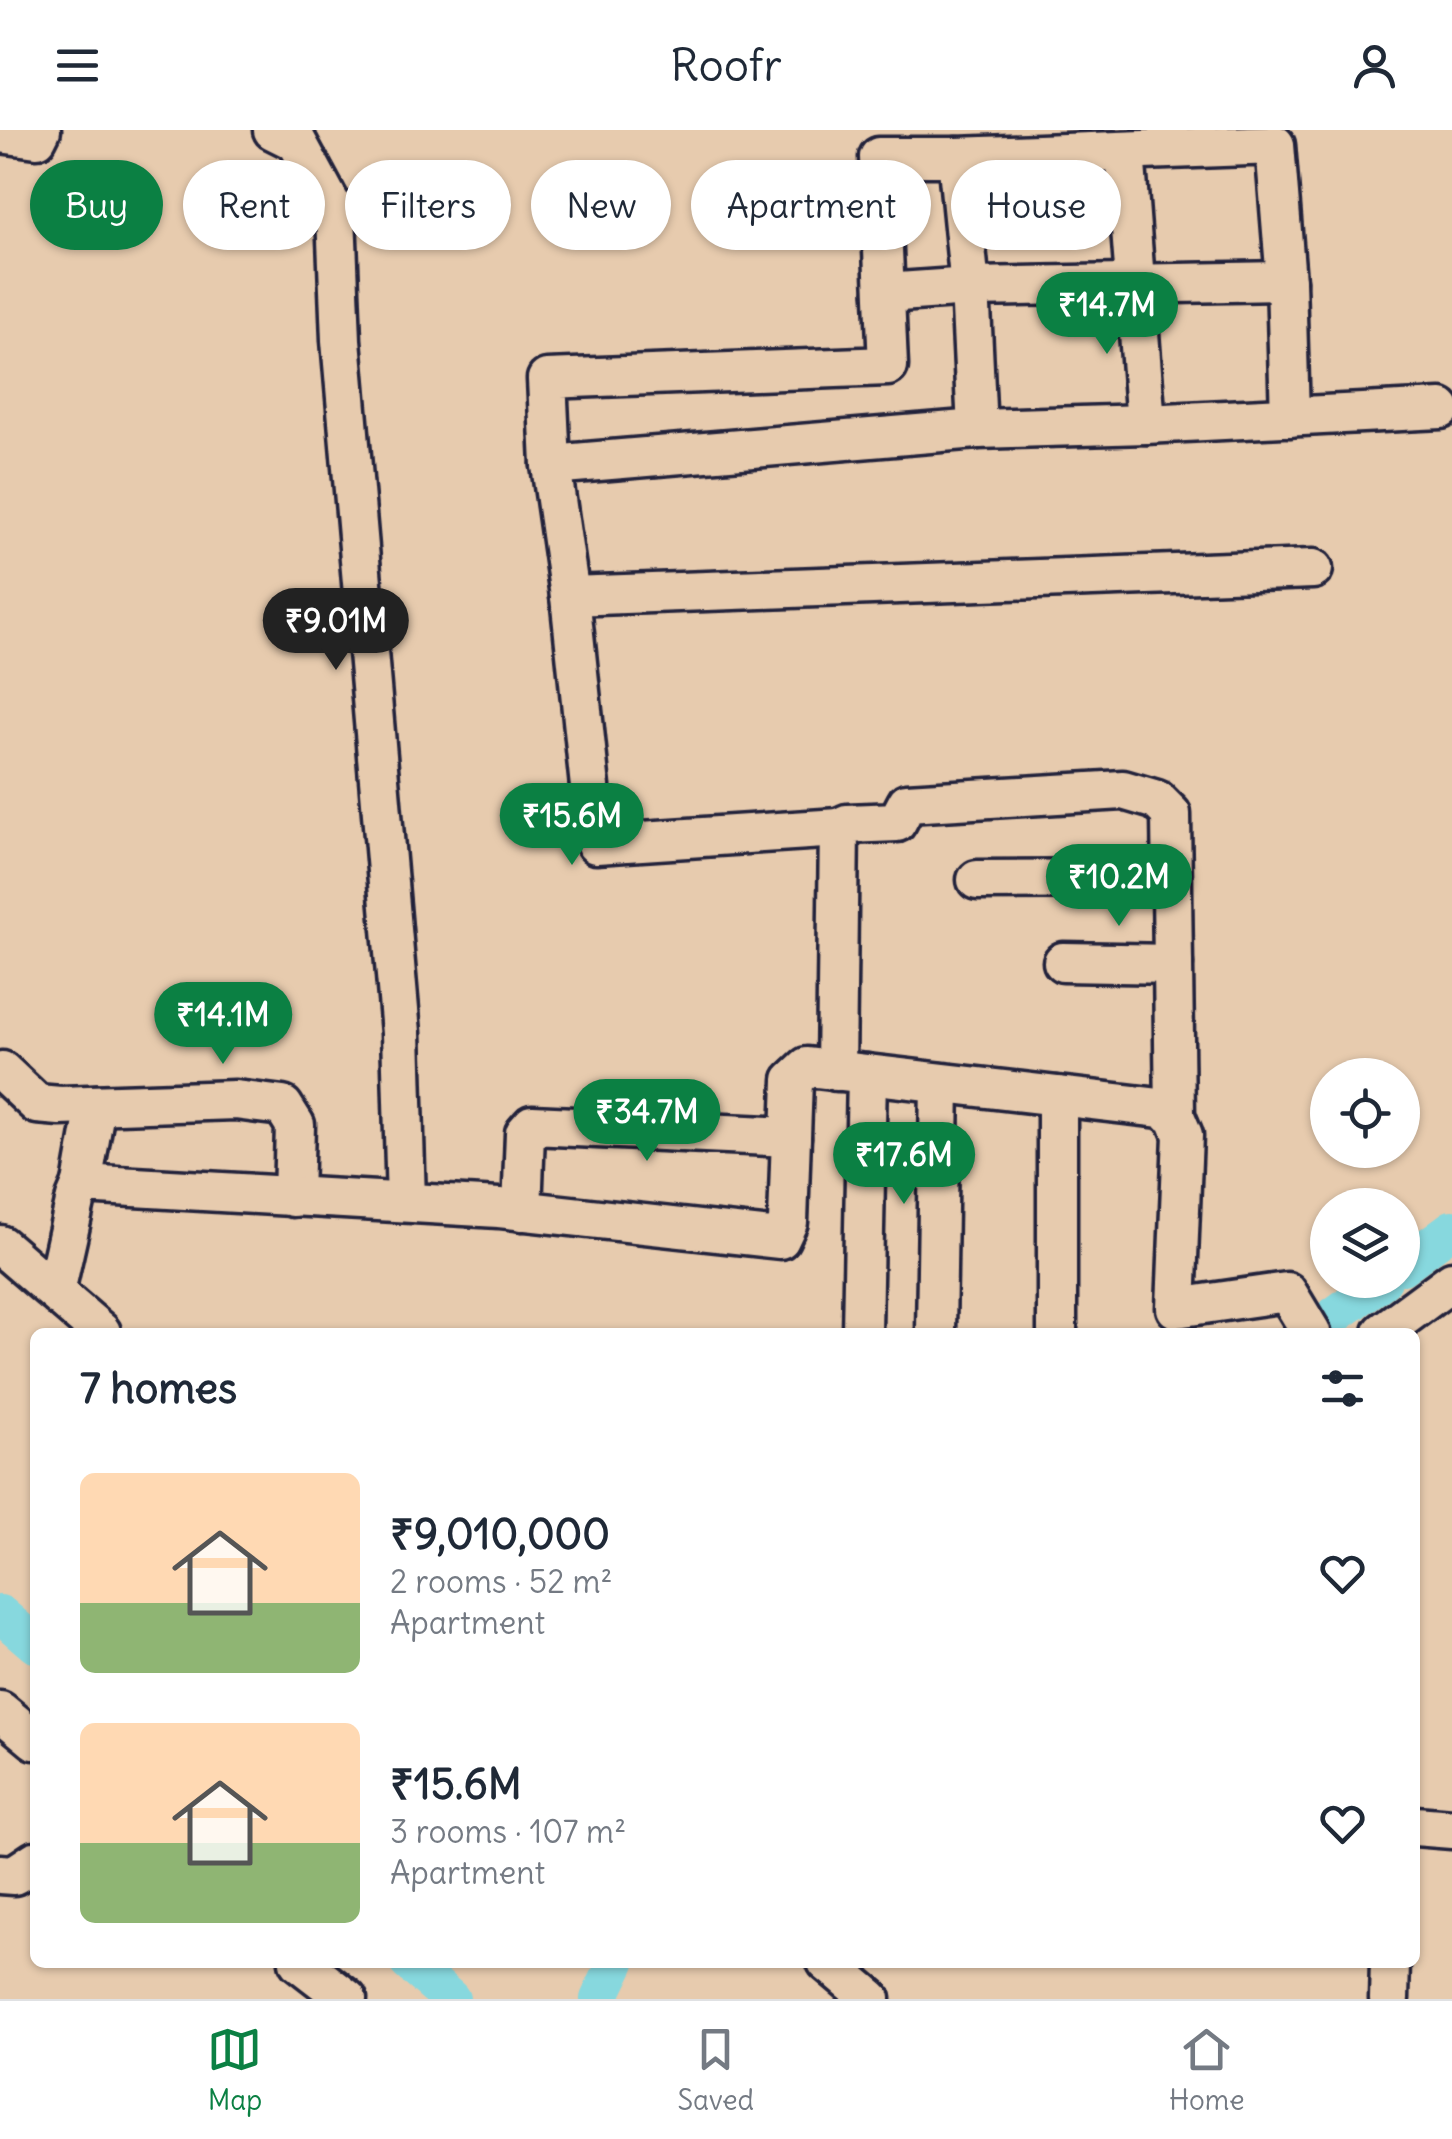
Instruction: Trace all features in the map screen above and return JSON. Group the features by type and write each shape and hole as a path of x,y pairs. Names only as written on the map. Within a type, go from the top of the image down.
{"street":[{"path":"0,133 38,138 42,130"},
{"path":"273,130 298,142 336,214 341,340 401,1033 406,1202"},
{"path":"1290,416 1286,281 1275,144 879,157 888,366 548,378 551,465 570,596 596,844 897,822 907,803 1123,790 1157,800 1171,814 1175,1116 1183,1135 1176,1308 1288,1292 1309,1328"},
{"path":"1125,150 1146,424"},
{"path":"957,157 970,287 977,429"},
{"path":"884,293 970,287 1286,281"},
{"path":"551,465 977,429 1441,409"},
{"path":"570,596 1313,569"},
{"path":"839,828 862,1328"},
{"path":"976,880 1171,879"},
{"path":"1063,962 1173,964"},
{"path":"82,1184 522,1211 780,1239 788,1222 793,1080 807,1068 1160,1108 1175,1116"},
{"path":"2,1071 37,1104 234,1100 283,1106 295,1125 293,1196"},
{"path":"936,1328 940,1083"},
{"path":"1056,1328 1058,1096"},
{"path":"54,1292 82,1184 96,1105"},
{"path":"522,1211 525,1134 532,1125 791,1137"},
{"path":"0,1245 95,1328"},
{"path":"1388,1328 1452,1281"},
{"path":"0,1710 30,1736"},
{"path":"1420,1826 1452,1829"},
{"path":"0,1874 14,1875 30,1865"},
{"path":"307,1968 346,1999"},
{"path":"834,1968 871,1999"},
{"path":"1389,1999 1390,1968"}],"waterway":[{"path":"1420,1253 1452,1229"},
{"path":"1317,1328 1358,1298"},
{"path":"0,1614 30,1640"},
{"path":"415,1968 451,1999"},
{"path":"599,1999 614,1968"}]}
